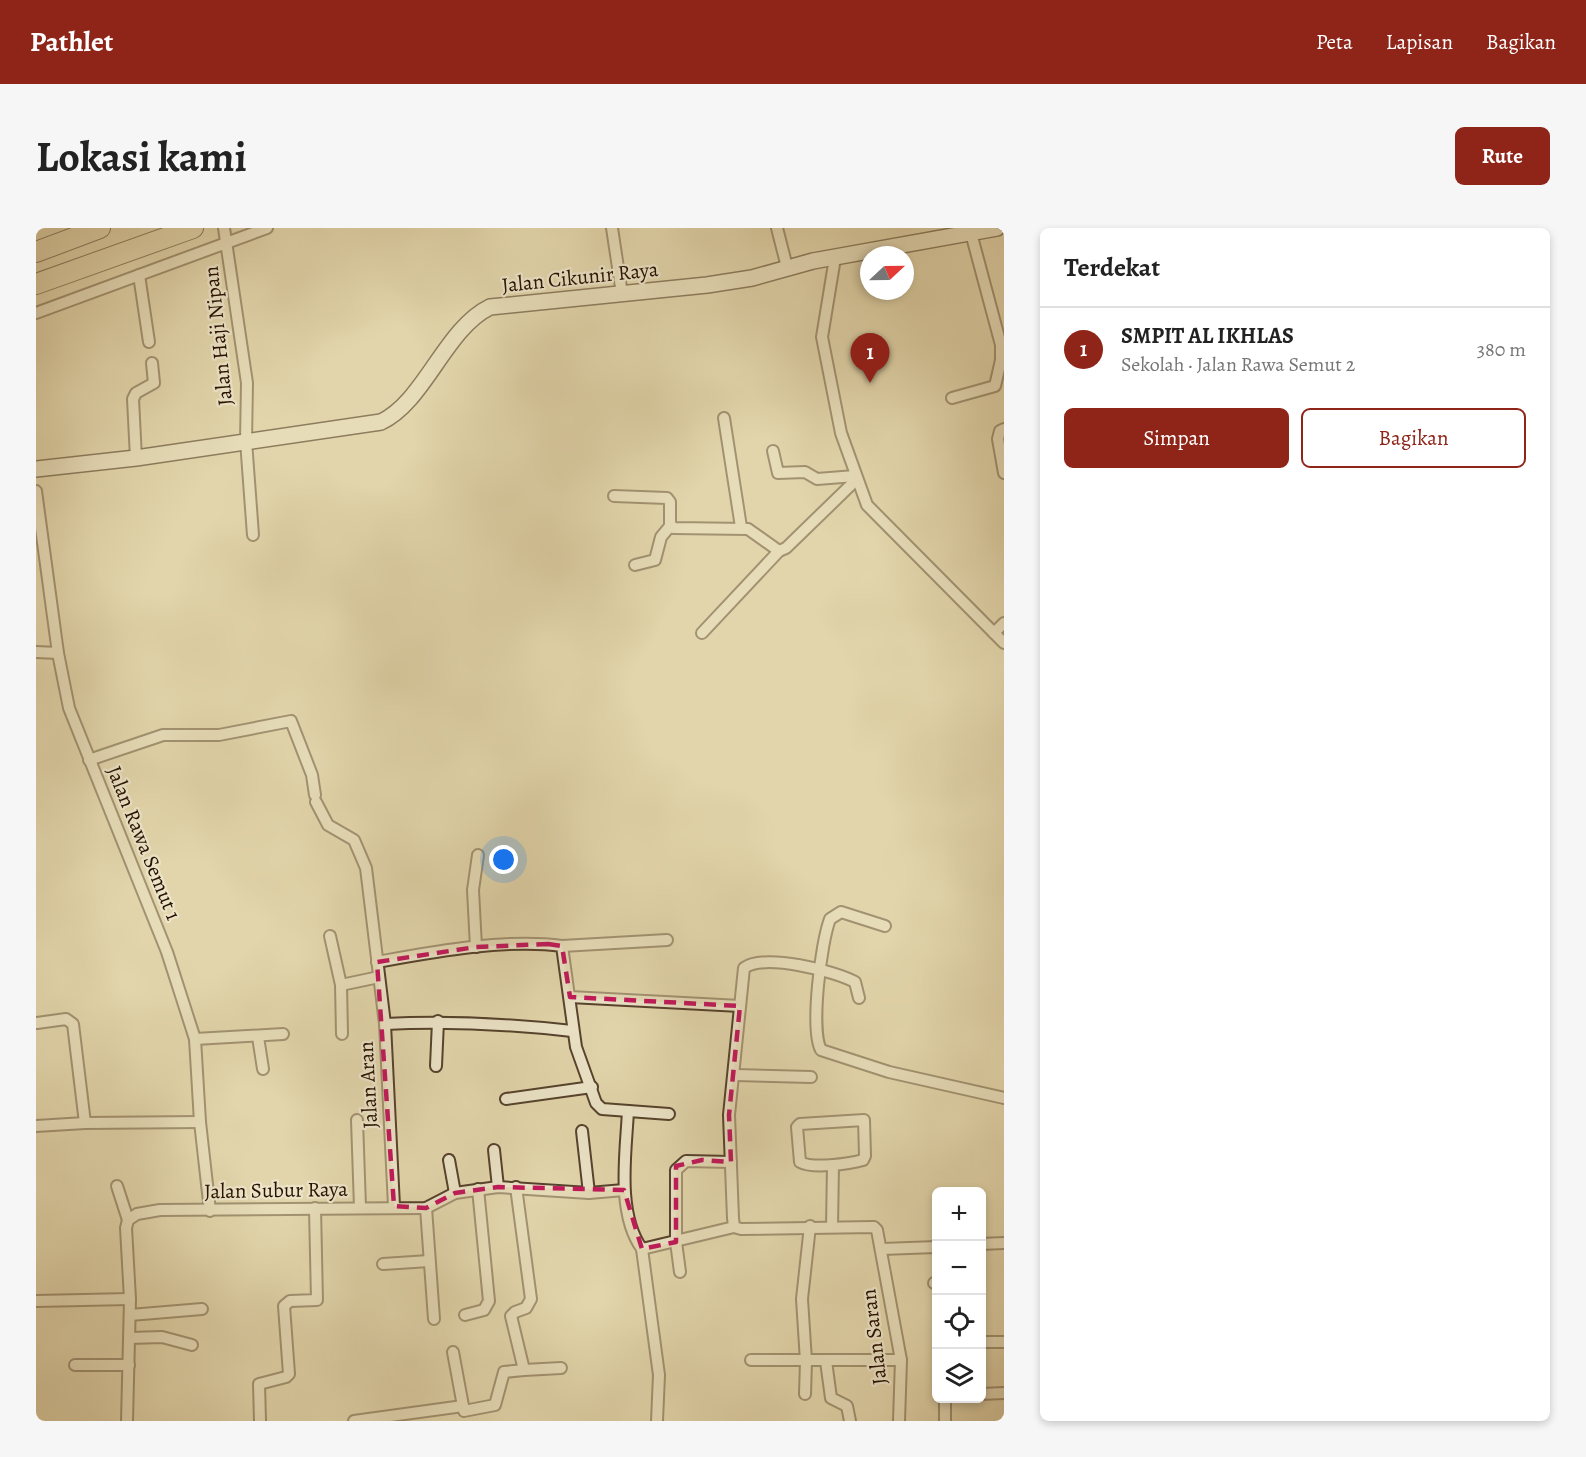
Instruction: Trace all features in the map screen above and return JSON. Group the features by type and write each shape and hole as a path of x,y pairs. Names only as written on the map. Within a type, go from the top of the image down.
{"highway":[{"path":"36,252 100,228"},
{"path":"36,284 193,228"}],"street":[{"path":"36,313 139,275 225,235 267,228"},
{"path":"612,228 622,294"},
{"path":"777,228 787,267"},
{"name":"Jalan Cikunir Raya","path":"36,469 136,458 374,424 388,419 400,408 468,323 490,307 752,278 787,267 997,228"},
{"path":"952,398 995,386 1001,360 1000,345 971,233"},
{"name":"Jalan Haji Nipan","path":"225,235 247,383 246,441 253,535"},
{"path":"835,258 822,337 841,433 867,505 1004,644"},
{"path":"139,275 149,342"},
{"path":"136,458 133,399 136,393 154,384 152,363"},
{"path":"724,418 741,527"},
{"path":"1004,429 1000,431 998,439 1004,473"},
{"path":"773,451 778,473 806,472 817,479 856,478"},
{"path":"702,633 779,551 786,548 856,478"},
{"name":"Jalan Rawa Semut 1","path":"36,491 41,569 69,708 168,952 195,1039 199,1073 200,1122 210,1211"},
{"path":"614,496 667,498 670,502 671,525 661,537 655,560 635,565"},
{"path":"671,525 675,528 741,527 757,533 779,551"},
{"path":"994,633 1004,623"},
{"path":"36,652 58,653"},
{"name":"Jalan Aran","path":"89,760 163,735 219,735 291,721 312,775 316,798 328,825 354,840 364,862 385,1024 394,1206"},
{"path":"476,947 473,890 478,855"},
{"path":"885,926 841,912 834,914 828,925 819,968 817,1039 821,1050 889,1072 1004,1098"},
{"path":"330,936 341,985 342,1034"},
{"path":"377,962 476,947 531,944 562,946 667,940"},
{"path":"562,946 570,997 572,1031 599,1107 669,1114"},
{"path":"734,1227 729,1115 735,1075 742,972 751,964 819,968 855,982 859,998"},
{"path":"341,985 379,976"},
{"path":"570,997 740,1006"},
{"path":"37,1023 66,1019 73,1024 85,1123"},
{"path":"385,1024 438,1021 521,1025 572,1031"},
{"path":"436,1066 438,1021"},
{"path":"195,1039 283,1034"},
{"path":"258,1037 263,1069"},
{"path":"735,1075 811,1077"},
{"path":"506,1099 592,1087"},
{"path":"628,1111 624,1190 636,1239 642,1249 659,1375 657,1421"},
{"path":"357,1120 360,1207"},
{"path":"864,1120 864,1159 833,1165 800,1162 798,1126 803,1123 864,1120"},
{"path":"36,1126 85,1123 200,1122"},
{"path":"582,1131 589,1192"},
{"path":"494,1150 498,1187"},
{"path":"449,1160 455,1193"},
{"path":"680,1272 676,1242 676,1170 679,1164 702,1160 731,1162"},
{"path":"832,1227 833,1165"},
{"path":"117,1186 128,1220 130,1338 127,1421"},
{"path":"434,1319 426,1208 455,1193 498,1187 589,1192 624,1190"},
{"path":"516,1187 531,1299 526,1308 515,1311 511,1316 524,1370"},
{"path":"465,1316 484,1310 489,1301 478,1189"},
{"name":"Jalan Subur Raya","path":"128,1220 136,1214 159,1210 210,1211 394,1206 426,1208"},
{"path":"260,1421 259,1384 286,1377 289,1374 284,1306 290,1301 317,1300 315,1208"},
{"path":"642,1249 734,1227 810,1226 875,1228 882,1249 932,1247"},
{"path":"805,1394 806,1361 802,1299 810,1226"},
{"path":"986,1244 1004,1243"},
{"name":"Jalan Saran","path":"882,1249 902,1360 899,1421"},
{"path":"382,1264 429,1261"},
{"path":"36,1301 130,1299"},
{"path":"130,1316 202,1309"},
{"path":"130,1338 162,1336 192,1345"},
{"path":"986,1342 1004,1342"},
{"path":"453,1352 464,1412"},
{"path":"751,1360 902,1360"},
{"path":"826,1361 831,1398 847,1406 850,1421"},
{"path":"75,1365 129,1365"},
{"path":"354,1421 464,1412 495,1406 504,1372 561,1368"},
{"path":"986,1394 1004,1393"},
{"path":"945,1403 945,1421"}],"highlighted area":[{"path":"548,944 562,946 570,997 740,1006 729,1115 731,1162 702,1160 676,1166 676,1242 642,1249 624,1190 498,1187 455,1193 426,1208 394,1206 377,962 476,947"}],"place":[{"name":"SMPIT AL IKHLAS","path":"870,383"}]}
